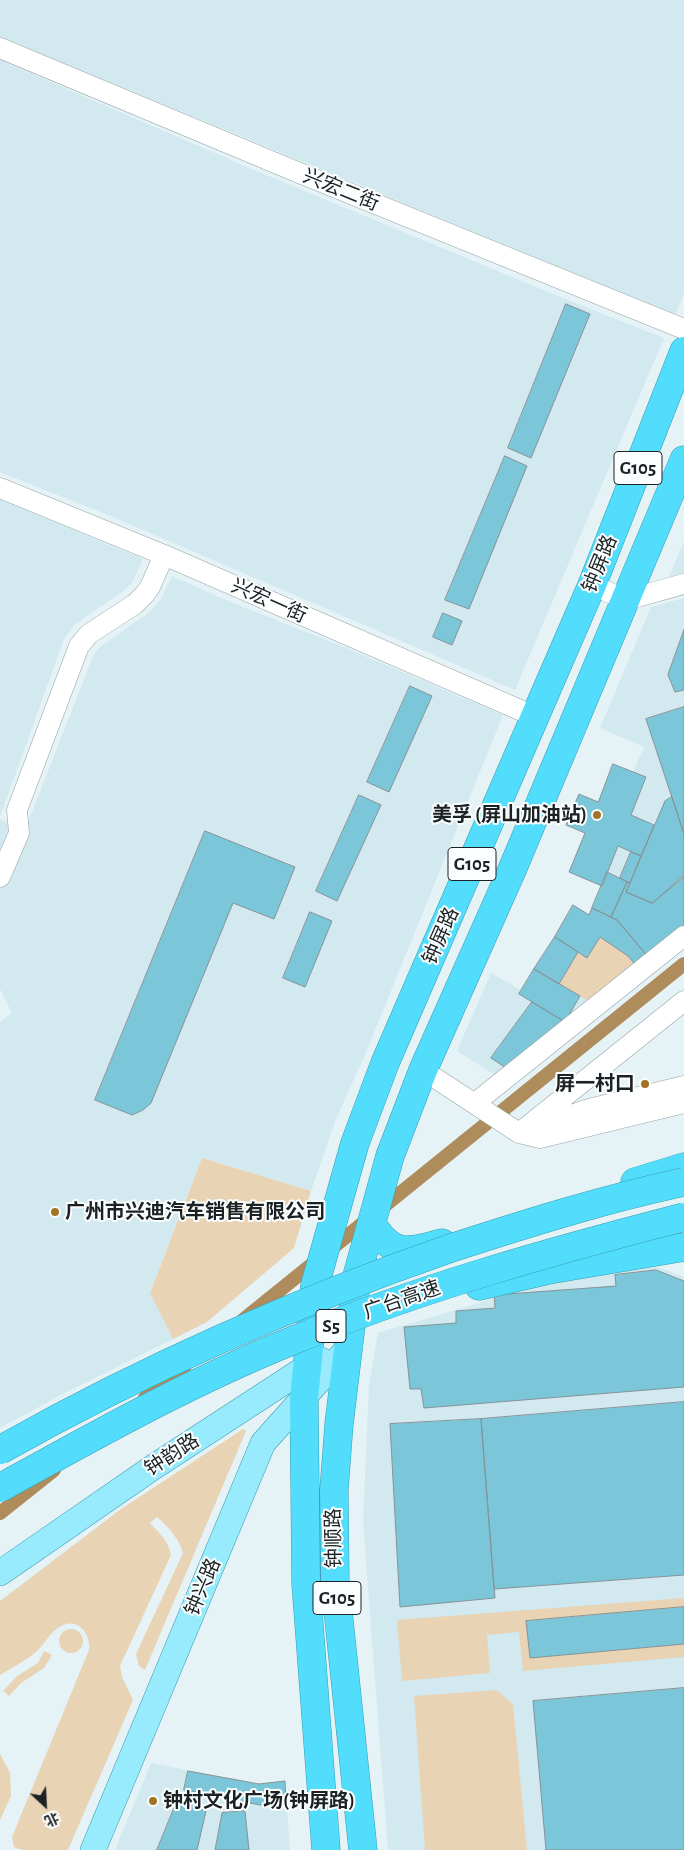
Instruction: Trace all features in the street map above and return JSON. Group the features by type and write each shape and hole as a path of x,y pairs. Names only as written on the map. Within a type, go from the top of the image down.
{"highway":[{"name":"钟屏路","path":"307,1367 315,1285 355,1144 385,1063 592,585 684,351"},
{"name":"钟屏路","path":"350,1346 356,1276 390,1156 422,1070 512,870 684,460"},
{"path":"372,1224 380,1238 399,1250 426,1248 684,1167"},
{"name":"广台高速","path":"0,1450 106,1392 340,1288 512,1228 618,1198 684,1182"},
{"name":"广台高速","path":"0,1488 101,1432 168,1398 236,1365 294,1340 421,1292 569,1248 684,1218"},
{"path":"310,1336 317,1346 329,1352 350,1346 370,1324 379,1319 444,1296 548,1270 684,1247"},
{"name":"钟顺路","path":"350,1346 339,1424 334,1490 335,1582 363,1850"},
{"name":"钟顺路","path":"307,1367 304,1399 306,1584 326,1850"}],"main road":[{"name":"钟韵路","path":"1,1570 152,1468 307,1367 350,1346"},
{"name":"钟兴路","path":"93,1850 263,1443 350,1346"}],"street":[{"name":"兴宏二街","path":"0,48 297,172 684,329"},
{"name":"兴宏一街","path":"0,488 164,555 536,717"},
{"path":"0,877 19,833 17,810 79,646 89,634 135,604 144,595 150,587 164,555"},
{"path":"592,585 626,600 684,584"},
{"path":"481,1107 684,936"},
{"path":"518,1133 684,1001"},
{"path":"422,1070 518,1133 540,1138 684,1103"},
{"path":"518,1133 589,1109 684,1086"}],"shaded area":[{"path":"0,0 684,0 684,294 675,315 0,37"},
{"path":"0,60 254,170 664,338 515,690 113,517 0,472"},
{"path":"0,499 143,559 132,583 74,625 64,639 0,817"},
{"path":"684,541 684,573 669,577"},
{"path":"172,576 503,715 365,1055 336,1119 311,1191 202,1158 150,1292 173,1339 0,1428 0,1022 12,1013 0,989 0,819 25,830 94,654 101,646 150,612 161,599"},
{"path":"684,598 684,929 500,1078 457,1051 491,973 521,990 573,905 589,914 646,778 633,772 644,747 600,728 651,607"},
{"path":"600,937 628,956 637,967 592,1003 559,984 578,952 587,958"},
{"path":"202,1158 311,1191 294,1248 207,1322 173,1339 150,1293"},
{"path":"658,1267 684,1277 684,1850 388,1850 363,1522 369,1385 378,1333 559,1279"},
{"path":"243,1429 246,1431 145,1670 139,1666 136,1654 183,1553 173,1533 157,1517 150,1523 165,1541 171,1555 120,1666 122,1677 133,1700 68,1850 22,1850 14,1847 12,1837 89,1650 89,1643 88,1637 81,1627 71,1623 65,1624 53,1632 35,1653 0,1675 0,1601 121,1509"},
{"path":"684,1598 684,1657 523,1671 519,1632 487,1635 490,1673 402,1681 397,1620"},
{"path":"71,1629 80,1632 83,1641 80,1650 71,1653 62,1650 59,1641 62,1632"},
{"path":"44,1651 52,1655 44,1668 21,1683 9,1696 3,1691 17,1676 38,1663"},
{"path":"497,1690 513,1704 527,1850 425,1850 414,1696"},
{"path":"0,1754 10,1773 11,1796 0,1820"},
{"path":"151,1763 259,1784 285,1781 290,1850 115,1850"}],"building":[{"path":"566,304 590,314 531,458 508,448"},
{"path":"505,456 527,466 469,609 445,600"},
{"path":"443,613 462,621 452,645 433,637"},
{"path":"684,630 684,690 675,692 668,675"},
{"path":"410,686 432,696 389,792 367,782"},
{"path":"684,707 684,834 646,719"},
{"path":"613,764 646,777 631,815 654,825 641,856 618,846 602,886 569,872 585,833 566,825 579,794 598,802"},
{"path":"359,795 381,805 337,901 316,891"},
{"path":"672,797 684,834 684,877 652,903 626,892 665,801"},
{"path":"205,831 295,867 274,919 233,903 151,1103 143,1110 132,1115 95,1100"},
{"path":"631,852 641,856 630,883 620,878"},
{"path":"607,872 627,882 611,917 592,908"},
{"path":"684,877 684,929 649,958 617,920 611,917 627,882 630,883 626,892 652,903"},
{"path":"573,905 589,915 592,908 617,920 649,958 637,967 628,956 600,937 587,958 555,937"},
{"path":"310,912 332,921 305,987 283,978"},
{"path":"555,937 578,952 559,984 534,969"},
{"path":"534,969 580,996 565,1022 519,994"},
{"path":"532,1002 567,1023 509,1070 491,1058"},
{"path":"656,1270 684,1281 684,1387 424,1408 421,1389 410,1389 404,1327 456,1323 456,1311 495,1308 494,1295 616,1286 615,1275"},
{"path":"684,1402 684,1575 494,1589 481,1419"},
{"path":"481,1419 495,1598 400,1607 390,1424"},
{"path":"684,1607 684,1644 530,1658 526,1621"},
{"path":"684,1688 684,1850 546,1850 533,1701"},
{"path":"188,1771 259,1784 285,1781 286,1802 260,1805 184,1790"},
{"path":"178,1799 206,1811 197,1850 157,1850"},
{"path":"245,1811 249,1850 215,1850 222,1813"}],"waterway":[{"path":"243,1320 684,964"},
{"path":"145,1398 185,1366"},
{"path":"0,1513 54,1470"}],"place":[{"name":"美孚 (屏山加油站)","path":"597,815"},
{"name":"屏一村口","path":"645,1084"},
{"name":"广州市兴迪汽车销售有限公司","path":"55,1212"},
{"name":"钟村文化广场(钟屏路)","path":"153,1801"}]}
